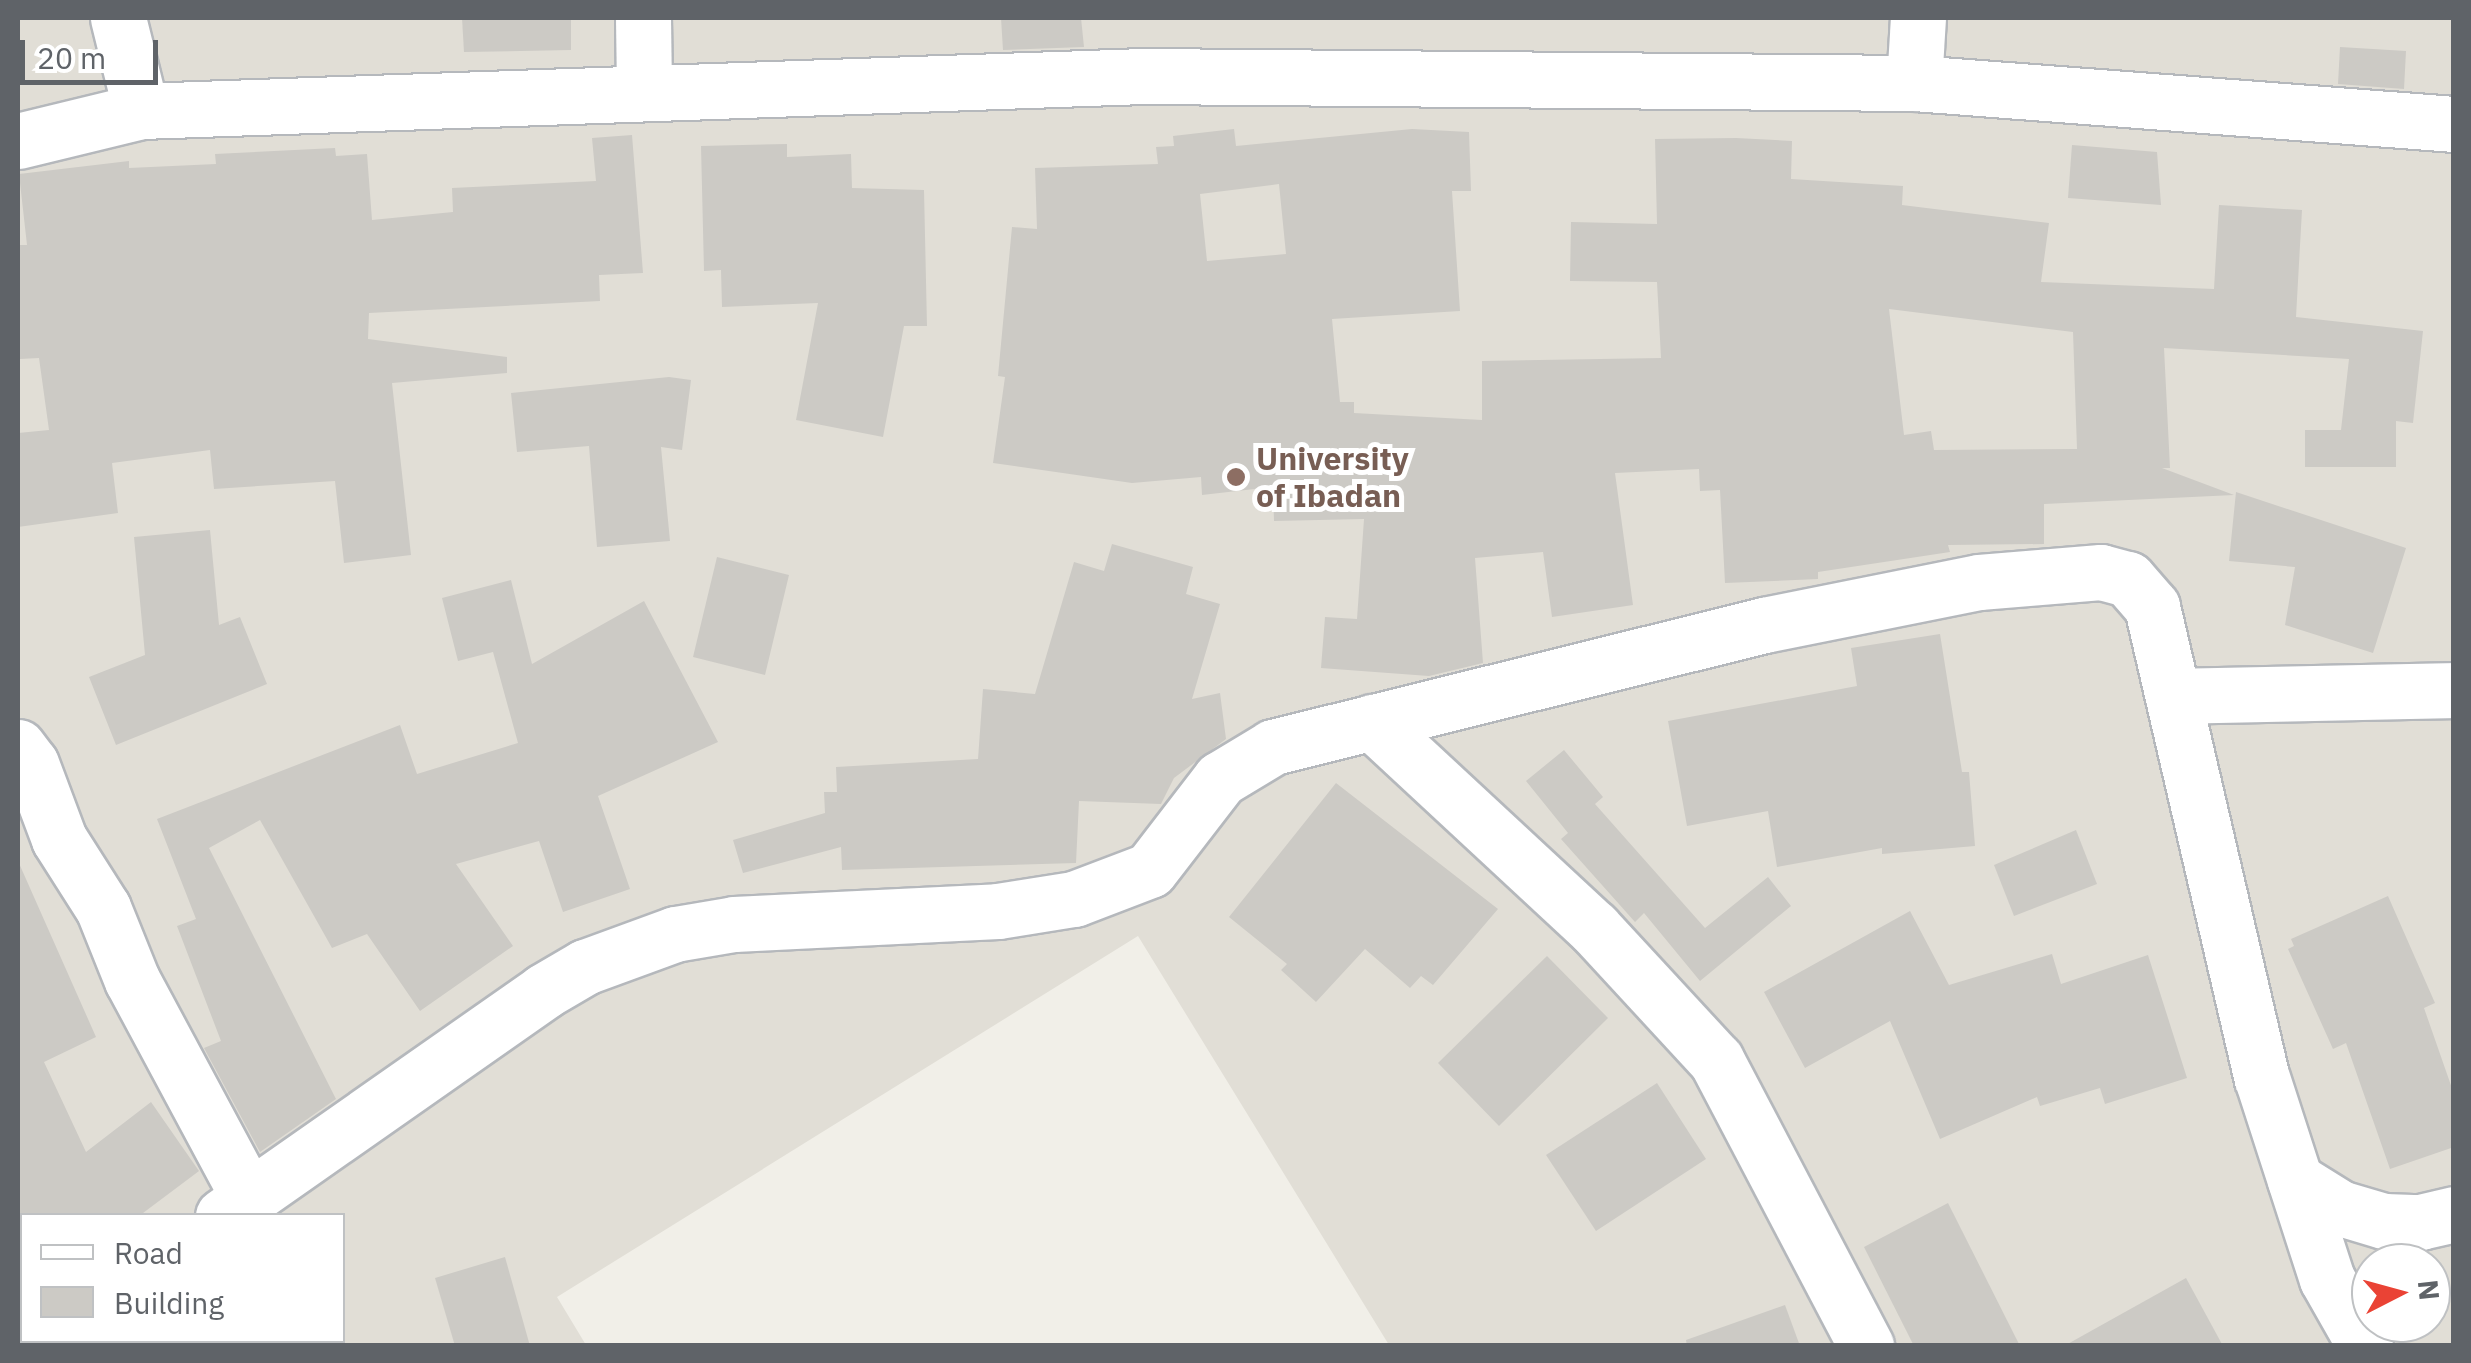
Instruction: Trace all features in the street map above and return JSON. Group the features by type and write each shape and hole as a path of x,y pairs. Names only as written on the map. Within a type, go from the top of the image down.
{"street":[{"path":"118,18 141,111"},
{"path":"643,18 644,93"},
{"path":"1914,83 1918,18"},
{"path":"18,141 141,111 1144,76 1914,83 2454,124"},
{"path":"18,747 31,764 59,839 103,908 236,1207 585,967 675,934 734,924 998,911 1074,899 1150,870 1241,761 1372,722 1764,625 1979,582 2102,572 2128,579 2152,607 2262,1078 2327,1279 2365,1346"},
{"path":"2172,696 2454,690"},
{"path":"1372,722 1594,928 1716,1060 1866,1346"},
{"path":"2295,1180 2340,1208 2384,1221 2420,1222 2454,1214"}],"shaded area":[{"name":"University of Ibadan","path":"18,18 2453,18 2453,1345 1389,1345 1138,936 557,1297 586,1345 18,1345"}],"building":[{"path":"462,18 571,18 571,50 464,52"},
{"path":"1001,18 1081,18 1084,47 1003,50"},
{"path":"2340,47 2406,51 2404,89 2338,84"},
{"path":"1234,129 1236,146 1412,129 1469,132 1471,191 1452,191 1460,311 1332,319 1340,402 1354,402 1354,413 1482,420 1482,361 1661,358 1657,282 1570,281 1571,222 1657,224 1655,139 1736,138 1792,141 1791,179 1903,186 1902,205 2049,223 2041,282 2214,289 2219,205 2302,210 2296,317 2423,331 2413,423 2396,421 2396,467 2305,467 2305,430 2341,430 2349,359 2164,348 2170,468 2162,468 2234,495 2044,504 2044,544 1948,545 1950,552 1818,572 1818,579 1725,583 1720,490 1700,491 1699,469 1615,473 1633,605 1552,617 1543,552 1475,558 1483,663 1429,676 1321,668 1325,617 1357,619 1364,519 1274,521 1273,487 1202,495 1201,477 1132,483 993,463 1005,377 998,376 1012,227 1037,229 1035,168 1158,164 1156,147 1174,146 1173,136","holes":["1279,184 1286,254 1207,261 1200,194","1889,309 2073,332 2077,449 1934,450 1931,431 1904,435"]},
{"path":"632,135 643,273 599,275 600,301 369,313 368,339 507,357 507,373 392,383 411,555 344,563 335,481 214,489 210,450 112,463 118,513 18,527 18,433 49,430 39,358 20,359 20,245 27,245 19,174 129,161 129,168 216,164 215,154 335,148 336,156 367,154 372,220 453,212 452,188 596,181 592,138"},
{"path":"787,144 787,157 851,154 852,188 924,190 927,326 904,326 883,437 796,420 818,303 722,307 721,270 704,271 701,146"},
{"path":"2072,145 2157,152 2161,205 2068,198"},
{"path":"669,377 691,380 682,450 661,447 670,541 597,547 589,446 517,452 511,393"},
{"path":"2236,492 2406,548 2373,653 2285,625 2295,567 2229,561"},
{"path":"210,530 219,625 240,617 267,684 116,745 89,677 145,655 134,537"},
{"path":"1112,544 1193,567 1186,594 1220,604 1192,699 1220,693 1226,739 1174,778 1161,804 1079,801 1076,863 842,870 841,847 743,873 733,840 825,813 824,792 837,792 836,767 978,759 983,689 1035,694 1074,562 1104,571"},
{"path":"717,557 789,575 765,675 693,657"},
{"path":"511,580 532,664 644,601 718,742 598,796 630,889 563,912 539,841 456,864 513,946 420,1011 367,934 332,948 260,820 209,848 336,1099 260,1152 204,1048 221,1041 177,926 196,919 157,819 400,725 417,774 518,743 493,652 458,661 442,598"},
{"path":"1940,634 1962,772 1969,772 1975,846 1882,854 1882,848 1777,867 1768,811 1687,826 1668,721 1857,686 1851,648"},
{"path":"1564,750 1603,797 1595,804 1705,928 1768,877 1791,906 1700,981 1644,913 1635,922 1561,839 1568,833 1526,781"},
{"path":"1336,783 1498,909 1433,985 1421,976 1410,988 1365,949 1316,1002 1281,970 1287,964 1229,917"},
{"path":"2076,830 2097,884 2014,916 1994,865"},
{"path":"18,861 96,1037 44,1062 86,1152 151,1102 199,1171 143,1213 18,1216"},
{"path":"2388,896 2435,1003 2424,1008 2454,1094 2454,1147 2390,1169 2346,1043 2333,1049 2288,949 2294,946 2291,939"},
{"path":"1910,911 1949,985 2052,954 2061,984 2148,955 2187,1078 2105,1104 2100,1088 2040,1106 2037,1097 1940,1139 1890,1021 1805,1068 1764,992"},
{"path":"1547,956 1608,1018 1499,1126 1438,1063"},
{"path":"1657,1083 1706,1159 1596,1231 1546,1155"},
{"path":"1948,1203 2020,1346 1914,1346 1864,1247"},
{"path":"505,1257 530,1346 455,1346 435,1278"},
{"path":"2186,1278 2223,1346 2064,1346"},
{"path":"1785,1305 1800,1346 1687,1346 1686,1340"}],"place":[{"name":"University of Ibadan","path":"1236,477"}]}
